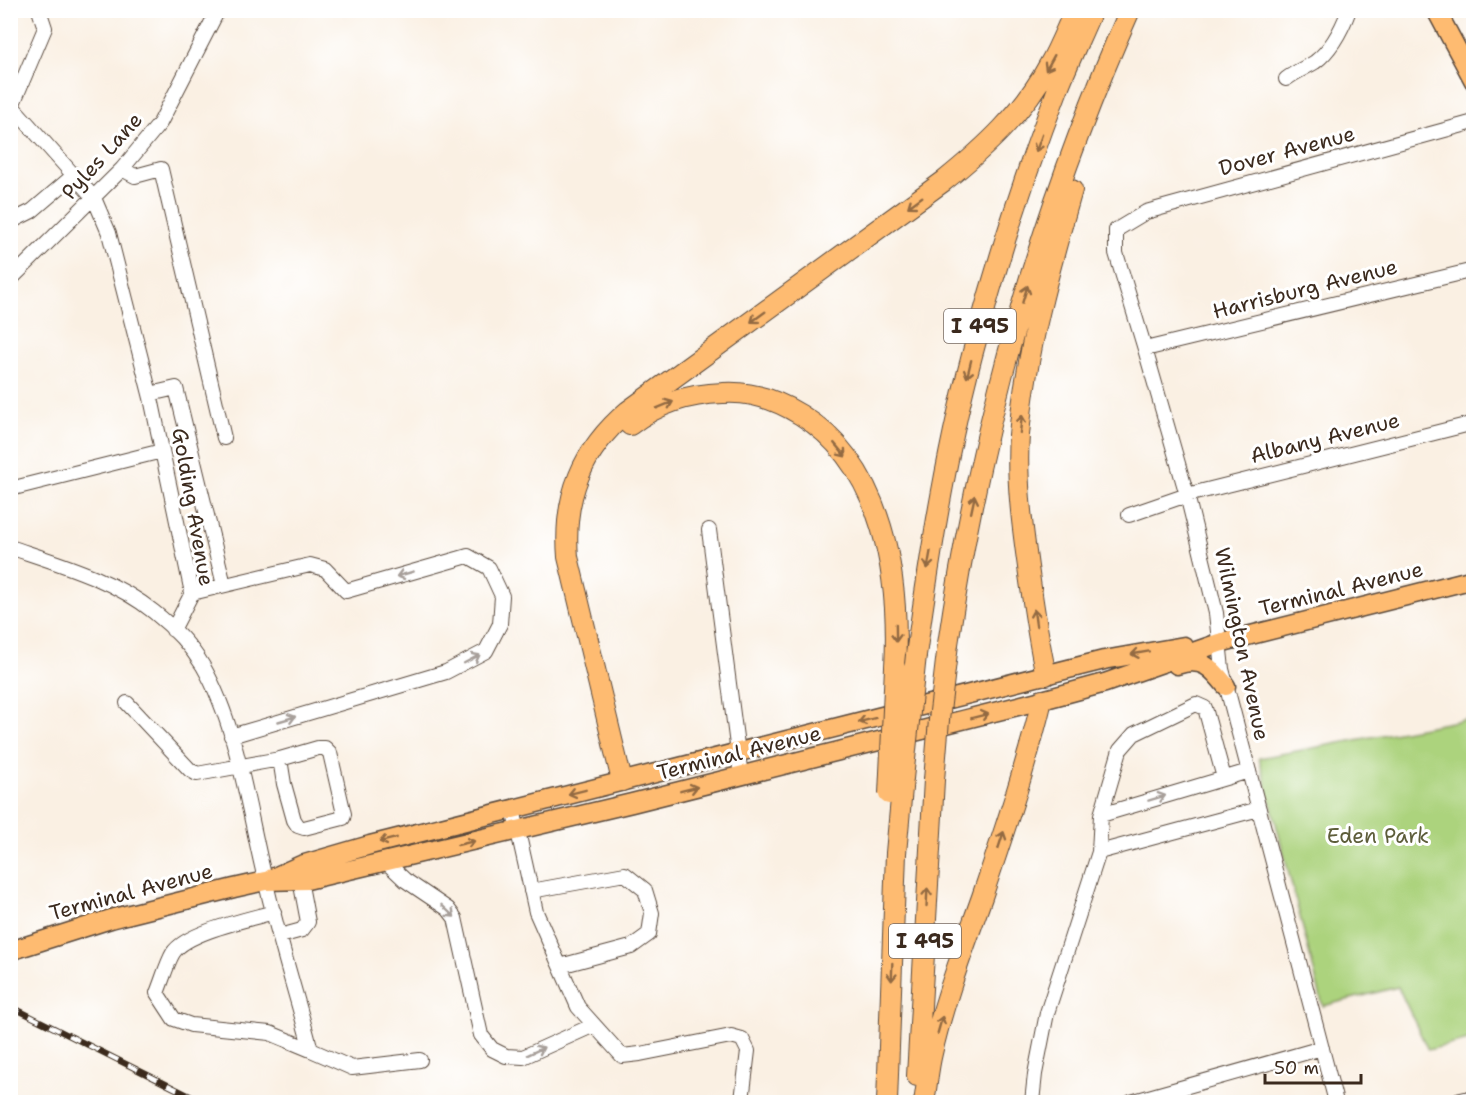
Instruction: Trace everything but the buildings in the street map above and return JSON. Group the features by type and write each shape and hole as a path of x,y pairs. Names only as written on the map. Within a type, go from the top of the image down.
{"highway":[{"path":"628,780 568,557 567,525 570,503 577,480 588,457 602,437 628,411 945,181 973,158 1005,126 1037,85 1054,56 1075,10"},
{"name":"I 495","path":"887,1102 896,791 937,519 976,338 1006,239 1059,86 1092,10"},
{"name":"I 495","path":"916,1102 939,720 948,644 966,537 989,424 1032,270 1069,160 1130,10"},
{"path":"1046,675 1037,638 1020,511 1019,437 1028,370 1050,265 1113,49"},
{"path":"628,780 583,571 579,519 587,487 602,457 619,435 649,412 687,398 730,392 756,395 782,404 818,427 837,445 853,467 873,506 883,536 894,599 896,791"},
{"path":"924,1102 938,1032 1002,839 1042,700"}],"main road":[{"path":"1436,10 1473,78"},
{"name":"Terminal Avenue","path":"265,881 307,880 741,776 1042,700 1105,683 1219,643 1473,579"},
{"name":"Terminal Avenue","path":"10,951 114,918 265,881 301,865 370,845 1104,660 1190,645 1219,643"},
{"path":"1105,683 1129,680 1188,662 1213,669 1226,686"},
{"path":"1042,700 1046,675"},
{"path":"628,780 632,803"}],"street":[{"path":"11,106 45,28 39,10"},
{"name":"Pyles Lane","path":"10,280 122,169 160,123 218,10"},
{"path":"1286,79 1316,61 1327,51 1349,10"},
{"name":"Golding Avenue","path":"11,106 94,198 108,233 150,394 192,593 173,630"},
{"name":"Dover Avenue","path":"1116,230 1146,212 1473,122"},
{"path":"122,169 135,176 161,170 224,438"},
{"path":"10,222 32,211 74,175"},
{"name":"Wilmington Avenue","path":"1116,230 1116,253 1187,495 1216,613 1226,686 1336,1102"},
{"name":"Harrisburg Avenue","path":"1145,349 1473,270"},
{"path":"150,394 176,388 224,585"},
{"name":"Albany Avenue","path":"1129,515 1187,495 1473,423"},
{"path":"10,489 162,451"},
{"path":"709,530 741,776"},
{"path":"10,547 68,567 130,595 155,613 173,630 202,665 222,707 231,736 265,881 311,1050"},
{"path":"192,593 310,565 325,569 346,591 468,556 489,568 502,596 500,624 486,651 446,672 231,736"},
{"path":"127,703 190,770 197,774 280,759 325,748 330,753 343,818 304,828 298,826 294,820 284,784 280,759"},
{"path":"1032,1102 1047,1012 1098,852 1101,815 1120,750 1134,734 1196,704 1205,708 1224,778"},
{"path":"1101,815 1249,771"},
{"path":"513,809 536,912 578,1007 622,1056 731,1036 742,1039 748,1051 742,1100"},
{"path":"1098,852 1259,809"},
{"path":"386,862 405,880 448,909 455,918 481,1035 492,1049 506,1056 523,1057 594,1025"},
{"path":"531,891 625,874 645,890 652,913 650,934 631,947 560,966"},
{"path":"280,936 302,930 308,922 300,880"},
{"path":"274,912 233,923 189,939 174,951 157,993 174,1019 191,1025 270,1033 352,1068 420,1060"},
{"path":"1131,1102 1322,1048"},
{"path":"1452,1102 1473,1097"}],"green space":[{"name":"Eden Park","path":"1473,718 1473,1039 1428,1050 1398,987 1323,1006 1259,758"}],"railway":[{"path":"10,1006 202,1102"}]}
